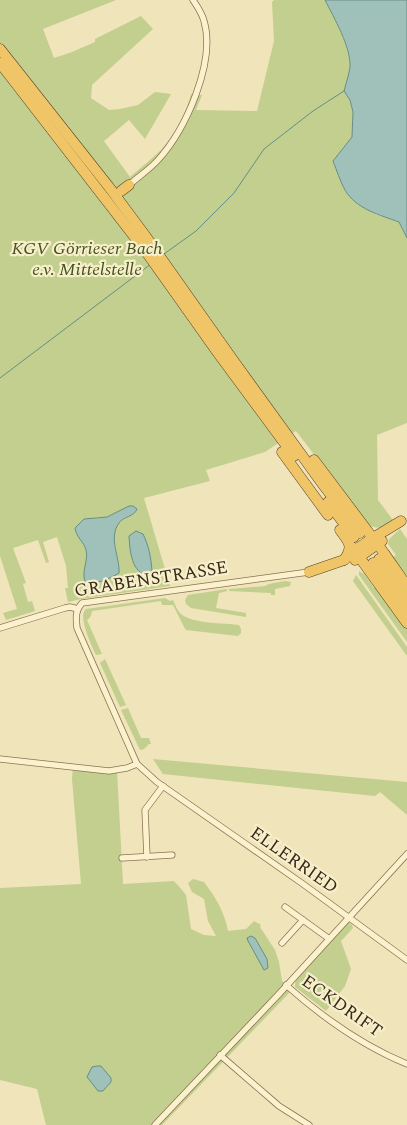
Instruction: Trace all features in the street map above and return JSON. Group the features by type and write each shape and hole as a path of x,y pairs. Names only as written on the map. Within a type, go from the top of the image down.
{"highway":[{"path":"0,49 144,234"},
{"path":"0,62 151,251 407,598"},
{"path":"109,187 125,188 124,203 144,234 151,251"},
{"path":"187,302 197,329 258,419 368,547 407,586"},
{"path":"309,572 346,562 404,519"},
{"path":"346,562 349,550 368,547"},
{"path":"368,547 407,611"},
{"path":"368,547 407,623"}],"street":[{"path":"125,188 158,160 178,133 194,102 207,50 207,32 204,19 194,0"},
{"name":"GRABENSTRASSE","path":"0,628 65,608 78,609 82,603 309,572"},
{"name":"ELLERRIED","path":"78,609 76,617 77,628 137,764 163,786 407,960"},
{"path":"0,760 109,771 122,770 137,764"},
{"path":"147,857 145,810 163,786"},
{"name":"ECKDRIFT","path":"156,1125 407,854"},
{"path":"122,858 172,855"},
{"path":"285,907 328,938"},
{"path":"282,943 303,920"},
{"name":"ECKDRIFT","path":"286,985 343,1029 407,1064"},
{"path":"220,1055 279,1106 309,1125"}],"green space":[{"name":"KGV Görrieser Bach e.v. Mittelstelle","path":"0,0 116,0 43,29 54,58 95,42 95,39 141,16 153,29 92,85 91,98 109,110 138,105 155,92 171,94 145,139 129,120 104,141 130,177 167,143 180,123 191,94 202,95 196,110 257,111 274,41 272,2 274,0 325,0 341,33 349,59 350,67 344,91 350,100 353,112 352,137 333,161 346,192 375,214 399,222 407,238 407,423 377,435 378,500 393,520 380,528 369,526 296,431 265,452 206,470 210,481 144,498 170,586 68,602 65,588 68,588 66,566 57,537 43,542 49,562 46,563 38,540 13,548 26,583 23,584 28,602 32,601 35,611 6,620 3,613 17,609 0,556","holes":["129,506 128,517 120,522 114,535 119,573 101,582 84,571 86,551 76,533 96,517 107,517"]},
{"path":"400,529 407,539 407,580 392,558 396,555 388,544 389,539"},
{"path":"359,571 364,574 374,588 376,586 407,628 407,642 359,575"},
{"path":"356,575 407,647 407,656 353,581"},
{"path":"285,581 291,582 290,586 275,589 275,595 271,595 271,593 229,591 229,589 265,586"},
{"path":"227,589 227,591 219,593 216,608 246,613 246,617 191,608 186,604 185,600 188,595"},
{"path":"165,598 170,601 173,600 181,614 186,617 193,620 239,625 241,633 238,636 186,630 173,605 162,605 161,601 92,611 91,616 87,620 102,654 96,655 84,621 83,616 86,609"},
{"path":"105,659 126,705 120,707 100,663"},
{"path":"128,708 141,738 149,738 151,744 144,749 140,750 121,710"},
{"path":"153,759 407,782 407,815 380,792 375,796 163,774"},
{"path":"73,767 117,771 123,884 174,881 186,895 191,929 204,935 216,936 208,921 204,899 192,892 188,883 193,879 204,882 219,905 228,931 246,929 254,921 261,925 260,927 275,950 282,981 292,990 162,1125 46,1125 37,1089 0,1080 0,888 81,884 72,779"},
{"path":"346,920 353,928 341,941 351,969 345,986 326,1011 295,987 296,974"}],"water":[{"path":"325,0 407,0 407,238 399,222 362,207 350,197 343,187 333,161 352,137 353,112 350,100 344,91 350,67 348,51"},
{"path":"129,506 137,509 136,512 119,523 114,541 119,573 103,581 86,583 84,575 87,554 75,528 84,519 107,517"},
{"path":"136,531 143,534 148,548 152,571 149,576 138,571 133,560 129,536"},
{"path":"251,936 255,938 267,959 268,968 264,970 248,941 247,938"},
{"path":"101,1066 111,1078 111,1082 103,1091 98,1091 87,1077 92,1067"}],"waterway":[{"path":"164,254 196,231 234,193 264,149 313,111 344,91"},
{"path":"0,378 151,264"}]}
